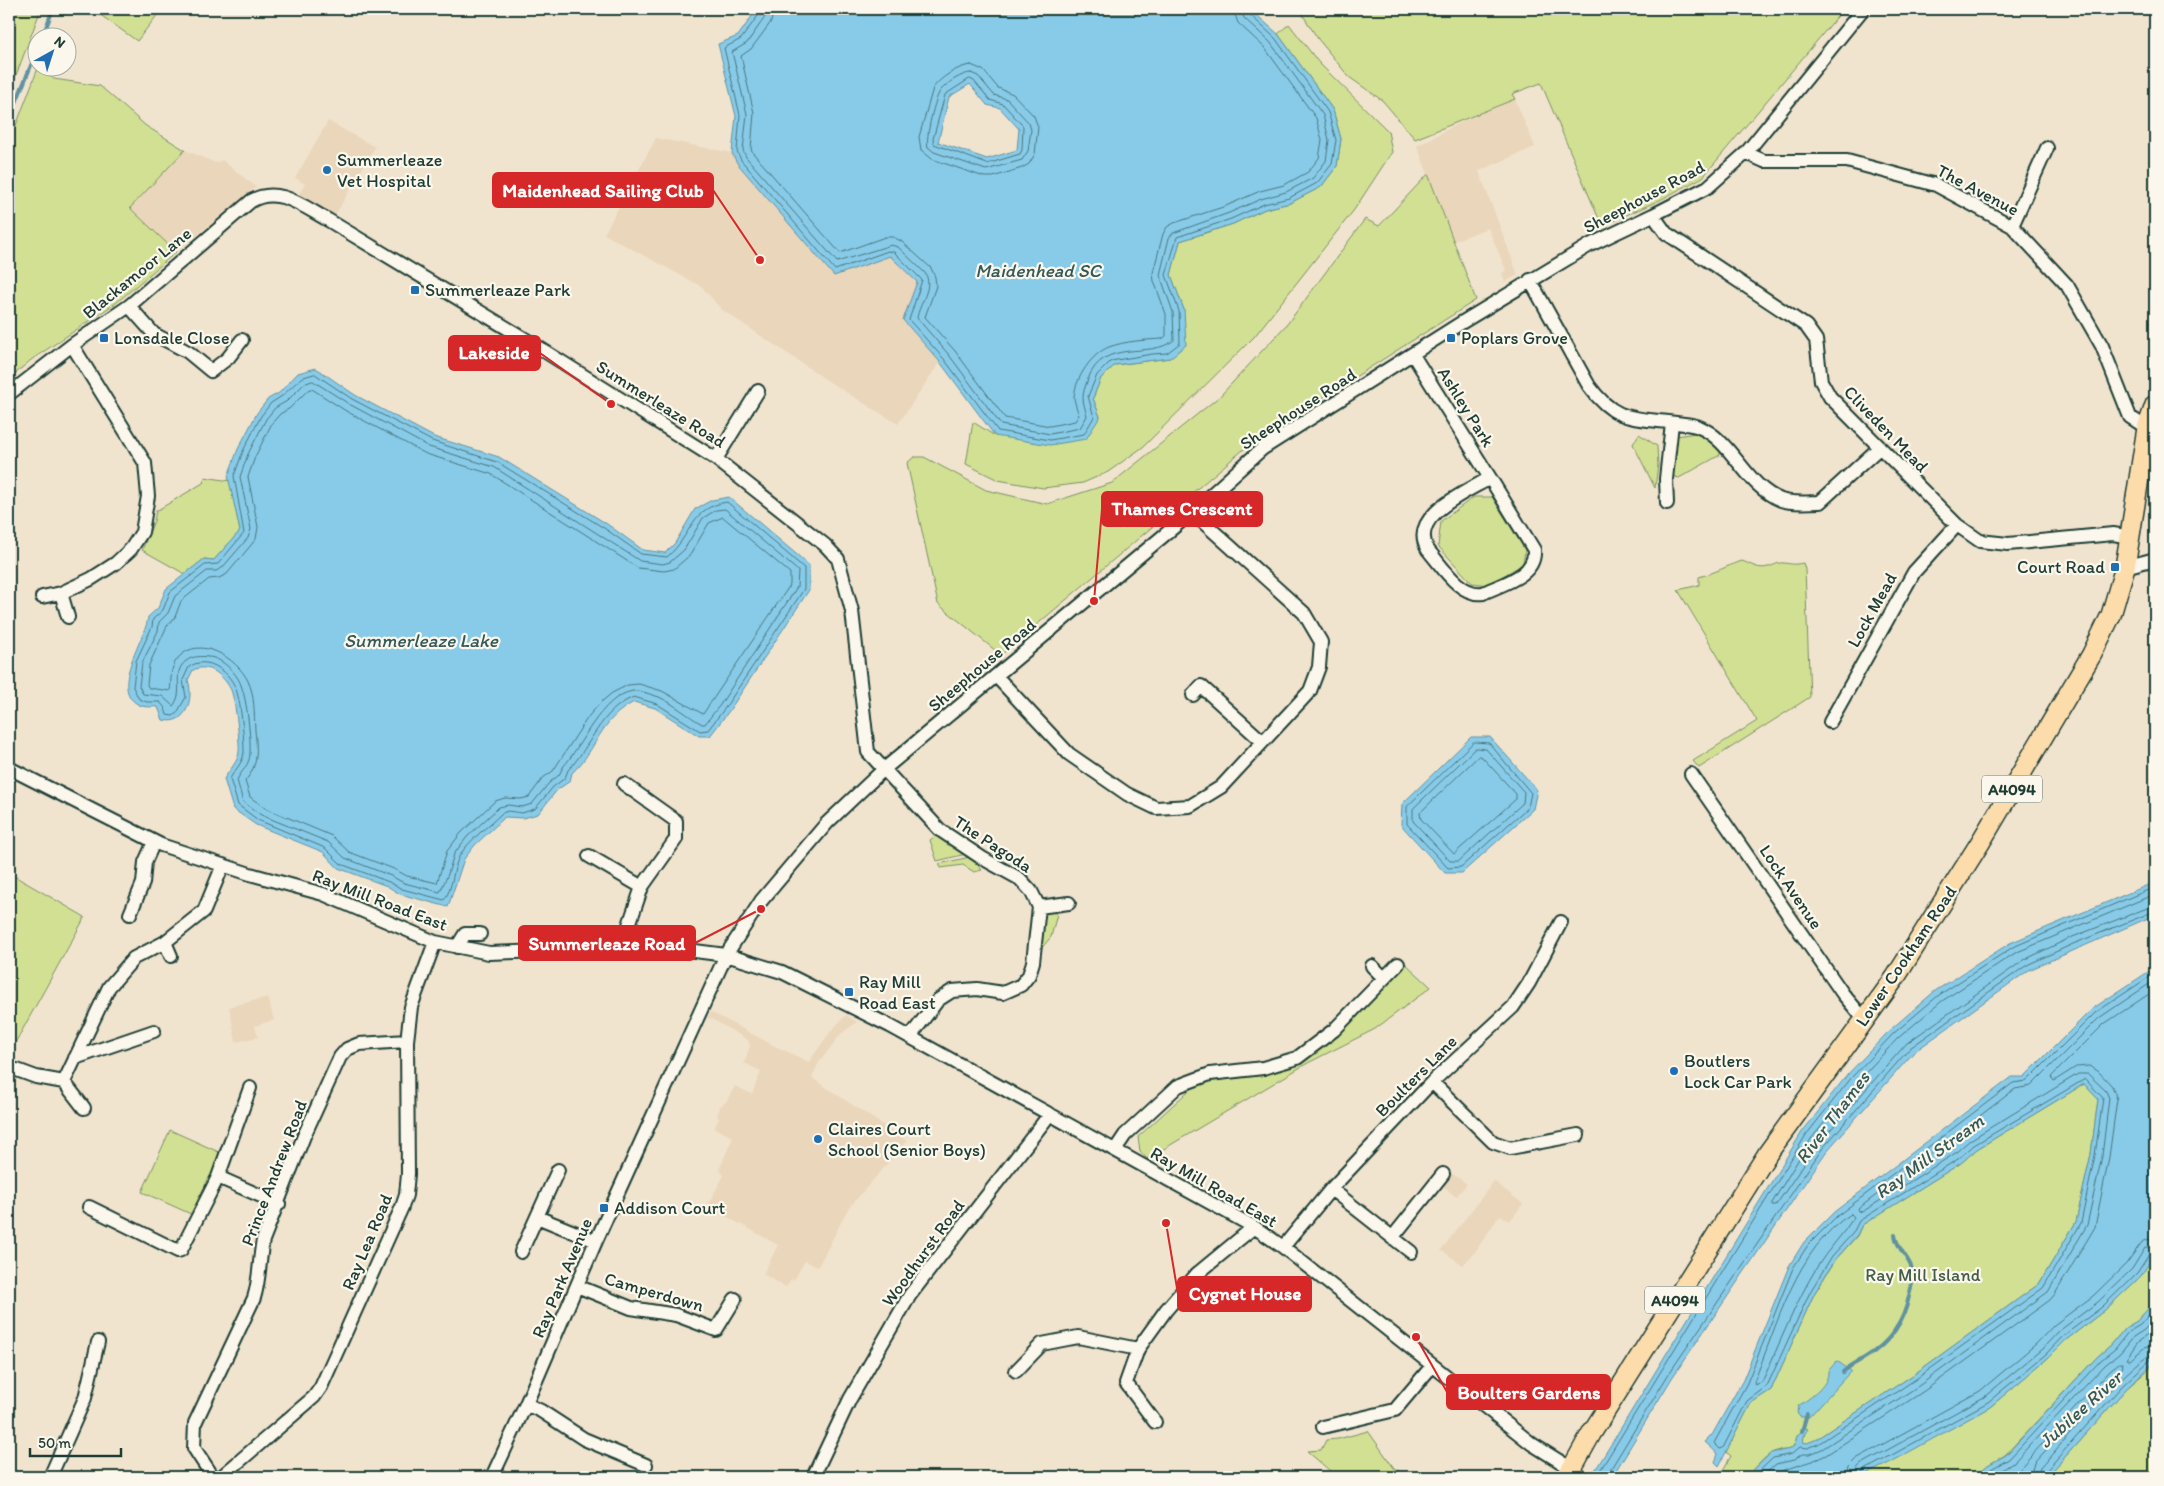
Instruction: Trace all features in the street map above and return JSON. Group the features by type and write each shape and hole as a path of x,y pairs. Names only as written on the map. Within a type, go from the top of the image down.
{"main road":[{"name":"Lower Cookham Road","path":"1570,1473 1591,1434 1741,1194 1768,1153 1895,978 1969,860 2092,654 2111,615 2125,567 2147,428 2155,405"}],"street":[{"name":"Sheephouse Road","path":"726,955 761,901 785,872 827,823 883,770 1192,512 1262,450 1413,356 1530,280 1590,245 1708,187 1746,153 1863,9"},
{"path":"2012,226 2047,148"},
{"name":"The Avenue","path":"1746,153 1764,161 1847,160 1936,185 2012,226 2067,285 2102,346 2130,417 2147,428"},
{"name":"Summerleaze Road","path":"260,195 272,194 296,201 530,342 716,459 825,545 838,559 852,611 868,752 883,770"},
{"name":"Blackamoor Lane","path":"9,394 72,345 129,306 251,200 260,195"},
{"name":"Cliveden Mead","path":"1653,215 1666,233 1806,326 1816,340 1821,381 1830,397 1957,525 1980,541 2008,544 2113,534 2131,537"},
{"path":"1530,280 1589,386 1600,400 1614,412 1627,418 1699,426 1719,441 1763,491 1783,501 1820,502 1879,448"},
{"path":"129,306 154,334 188,352 211,371 228,358 242,340"},
{"path":"42,596 61,593 91,580 116,563 131,549 142,532 148,496 145,462 72,345"},
{"name":"Ashley Park","path":"1413,356 1490,478 1534,550 1531,566 1526,571 1500,586 1476,594 1459,585 1428,550 1424,544 1423,532 1432,514 1490,478"},
{"path":"716,459 758,391"},
{"path":"1667,503 1666,479 1672,422"},
{"path":"996,676 1069,754 1127,794 1156,808 1190,806 1221,787 1310,691 1319,667 1320,642 1304,613 1192,512"},
{"name":"Lock Mead","path":"1830,722 1914,572 1957,525"},
{"path":"2125,567 2155,559"},
{"path":"61,593 68,617"},
{"path":"1196,687 1262,742"},
{"name":"Ray Mill Road East","path":"9,768 154,842 223,865 323,894 435,942 489,953 630,948 688,950 726,955 782,972 910,1037 1254,1227 1283,1247 1570,1473"},
{"name":"The Pagoda","path":"883,770 940,830 1020,880 1031,891 1038,907"},
{"name":"Lock Avenue","path":"1691,774 1843,994 1859,1013 1866,1017"},
{"path":"624,784 676,821 676,839 642,887 628,928 630,948"},
{"path":"130,914 143,883 144,862 154,842"},
{"path":"589,856 642,887"},
{"path":"64,1082 109,988 134,958 165,942 204,911 223,865"},
{"path":"910,1037 938,1000 952,991 978,989 1003,993 1021,985 1029,975 1033,962 1038,907 1070,903"},
{"name":"Boulters Lane","path":"1283,1247 1330,1189 1432,1082 1513,1007 1529,983 1561,922"},
{"path":"457,947 465,934 480,934"},
{"path":"165,942 171,956"},
{"name":"Ray Lea Road","path":"222,1477 314,1397 321,1387 402,1207 406,1195 408,1174 407,1041 411,1007 435,942"},
{"name":"Ray Park Avenue","path":"492,1477 526,1404 596,1241 726,955"},
{"path":"1115,1150 1125,1135 1178,1086 1210,1074 1263,1068 1297,1058 1334,1030 1398,964"},
{"path":"1372,966 1384,978"},
{"path":"76,1058 154,1031"},
{"name":"Prince Andrew Road","path":"213,1477 194,1448 195,1423 254,1298 259,1283 260,1256 263,1240 279,1204 304,1136 340,1058 347,1049 359,1044 407,1041"},
{"path":"17,1070 36,1077 64,1082 84,1108"},
{"path":"1432,1082 1493,1142 1510,1148 1578,1135"},
{"path":"89,1207 178,1251 184,1246 218,1177 250,1088"},
{"name":"Woodhurst Road","path":"813,1477 850,1399 910,1295 1050,1114"},
{"path":"521,1252 558,1170"},
{"path":"1392,1238 1443,1174"},
{"path":"218,1177 279,1204"},
{"path":"1330,1189 1410,1252"},
{"path":"537,1217 596,1241"},
{"path":"1155,1422 1126,1383 1138,1349 1166,1310 1197,1274 1254,1227"},
{"name":"Camperdown","path":"577,1286 632,1308 676,1315 716,1330 735,1299"},
{"path":"1016,1371 1042,1344 1078,1337 1138,1349"},
{"path":"50,1477 84,1398 99,1343"},
{"path":"1323,1427 1395,1410 1432,1366"},
{"path":"526,1404 541,1411 584,1439 646,1465"}],"shaded area":[{"path":"1515,99 1535,147 1479,171 1518,275 1505,282 1502,273 1506,270 1488,228 1454,241 1417,146 1457,124"},
{"path":"328,121 375,147 334,217 298,195 305,184 295,178"},
{"path":"656,138 732,153 737,163 820,259 890,256 918,282 903,320 940,362 898,424 831,383 721,309 702,287 604,234"},
{"path":"185,150 216,163 222,160 256,187 176,252 130,208"},
{"path":"268,997 274,1020 255,1026 258,1037 236,1042 229,1007"},
{"name":"Claires Court School (Senior Boys)","path":"711,1012 809,1062 830,1032 846,1015 857,1022 841,1034 818,1064 812,1078 907,1141 848,1209 818,1267 805,1261 794,1280 791,1279 786,1287 763,1274 778,1245 707,1206 724,1175 719,1170 733,1137 714,1128 719,1119 717,1115 721,1105 726,1102 735,1086 752,1094 761,1071 744,1063 750,1046 748,1040 710,1018 707,1019"},
{"path":"1450,1172 1467,1184 1456,1197 1441,1184"},
{"path":"1494,1181 1523,1204 1510,1221 1500,1215 1475,1252 1463,1265 1441,1250"}],"green space":[{"path":"9,9 41,9 34,28 28,28 28,44 9,94"},
{"path":"92,9 162,9 137,41"},
{"path":"1299,9 1839,9 1842,11 1703,177 1660,200 1602,226 1541,83 1512,94 1515,99 1415,139 1383,101 1349,77 1318,39"},
{"path":"1289,24 1319,63 1388,131 1392,152 1354,210 1254,337 1143,447 1108,472 1083,483 1043,488 998,480 966,464 973,422 995,436 1100,417 1093,398 1101,378 1115,365 1170,358 1184,310 1171,275 1180,241 1233,224 1265,209 1290,203 1321,187 1337,166 1341,139 1333,110 1278,34"},
{"path":"34,78 53,78 100,86 146,126 185,150 130,208 176,252 116,303 31,360 9,379 9,144"},
{"path":"1428,174 1476,300 1250,444 1001,655 938,604 907,463 914,457 924,457 986,490 1047,504 1112,483 1220,396 1288,323 1365,219 1379,226"},
{"path":"1696,433 1720,449 1720,455 1679,478 1672,476 1676,436"},
{"path":"1639,434 1657,446 1658,465 1655,488 1633,444"},
{"path":"205,477 230,481 240,531 214,560 204,559 185,574 142,550 156,511 203,483"},
{"path":"1474,497 1492,497 1525,550 1523,564 1488,585 1472,583 1438,546 1441,521"},
{"path":"1742,561 1761,568 1780,563 1803,563 1805,569 1810,697 1699,768 1693,761 1757,721 1678,590 1699,585 1699,577"},
{"path":"938,834 966,854 937,861 930,840"},
{"path":"970,857 982,870 974,872 963,865 941,868 939,864"},
{"path":"9,873 85,917 9,1054"},
{"path":"1047,910 1053,910 1057,914 1051,937 1039,951 1042,914"},
{"path":"1405,963 1431,987 1375,1029 1306,1064 1147,1159 1140,1151 1138,1137 1196,1084 1220,1079 1266,1075 1308,1058 1350,1023"},
{"name":"Ray Mill Island","path":"2084,1084 2098,1099 2091,1154 2076,1222 2039,1284 1913,1375 1815,1440 1807,1444 1803,1442 1805,1432 1797,1436 1795,1443 1790,1449 1770,1454 1746,1477 1719,1477 1731,1456 1726,1452 1751,1403 1771,1390 1814,1294 1836,1259 1857,1236 1862,1225 1961,1163 1977,1149"},
{"path":"170,1130 221,1153 193,1215 142,1192"},
{"path":"2155,1253 2155,1301 2137,1321 2125,1328 2005,1455 1988,1465 1974,1477 1861,1477 1990,1407 2049,1357 2066,1340 2105,1310 2141,1276"},
{"path":"2155,1364 2155,1477 2047,1477 2126,1389"},
{"path":"1368,1431 1394,1468 1408,1477 1337,1477 1307,1451 1321,1450 1326,1440 1338,1439"}],"water":[{"name":"Maidenhead SC","path":"757,9 1250,9 1278,34 1333,110 1341,139 1337,166 1321,187 1290,203 1265,209 1233,224 1180,241 1171,275 1184,310 1186,345 1170,358 1115,365 1101,378 1093,398 1100,417 1086,439 1050,445 995,436 940,362 903,320 917,282 890,256 834,276 737,163 732,153 736,116 718,44 738,36","holes":["970,84 987,105 1000,108 1019,129 1017,150 987,159 938,142 949,97"]},
{"name":"Summerleaze Lake","path":"316,368 355,395 434,437 499,457 607,524 643,550 665,553 675,543 695,509 712,500 729,497 809,565 809,590 729,711 710,736 699,736 655,708 634,702 605,726 581,764 572,773 570,781 557,790 538,814 523,818 505,817 475,845 464,859 448,907 400,894 387,886 338,868 323,852 256,825 233,809 224,779 235,763 239,752 237,719 230,688 219,674 204,668 193,670 188,680 190,695 187,709 178,719 171,721 163,720 158,707 142,706 132,699 127,689 127,677 148,617 158,608 166,589 204,559 214,560 240,531 228,476 238,449 257,413 268,399 279,393 298,373"},
{"path":"1471,737 1490,737 1537,790 1533,809 1462,873 1445,873 1401,825 1402,804"},
{"name":"River Thames","path":"2155,882 2155,915 2029,970 1914,1052 1826,1152 1672,1378 1612,1477 1591,1477 1802,1132 1848,1074 1890,1030 1935,991 2010,943"},
{"name":"Ray Mill Stream","path":"2154,968 2155,1253 2141,1276 2105,1310 2066,1340 2049,1357 1990,1407 1893,1461 1861,1477 1746,1477 1771,1453 1790,1449 1795,1445 1797,1436 1804,1428 1808,1429 1803,1436 1803,1442 1807,1443 1815,1440 1913,1375 2039,1284 2076,1222 2091,1154 2098,1099 2084,1084 1977,1149 1961,1163 1862,1225 1857,1235 1836,1259 1814,1294 1771,1390 1751,1403 1719,1466 1715,1462 1718,1454 1705,1442 1712,1435 1743,1380 1789,1266 1804,1242 1834,1212 2012,1077 2024,1077 2092,1009"},
{"name":"Jubilee River","path":"2155,1301 2155,1362 2126,1389 2047,1477 1974,1477 1988,1465 2006,1455 2125,1328 2137,1321"},
{"path":"1837,1361 1851,1371 1809,1417 1800,1417 1797,1413 1798,1406 1822,1387 1828,1371"}],"waterway":[{"path":"46,28 53,9"},
{"path":"9,120 28,73"},
{"path":"1843,1372 1882,1345 1894,1331 1907,1306 1913,1272 1895,1235"},
{"path":"1802,1431 1807,1414"}],"place":[{"name":"Summerleaze Vet Hospital","path":"327,170"},
{"name":"Maidenhead Sailing Club","path":"760,260"},
{"name":"Summerleaze Park","path":"415,290"},
{"name":"Lonsdale Close","path":"104,338"},
{"name":"Poplars Grove","path":"1451,338"},
{"name":"Lakeside","path":"611,404"},
{"name":"Court Road","path":"2115,567"},
{"name":"Thames Crescent","path":"1094,601"},
{"name":"Summerleaze Road","path":"761,909"},
{"name":"Ray Mill Road East","path":"849,992"},
{"name":"Boutlers Lock Car Park","path":"1674,1071"},
{"name":"Claires Court School (Senior Boys)","path":"818,1139"},
{"name":"Addison Court","path":"604,1208"},
{"name":"Cygnet House","path":"1166,1223"},
{"name":"Boulters Gardens","path":"1416,1337"}]}
